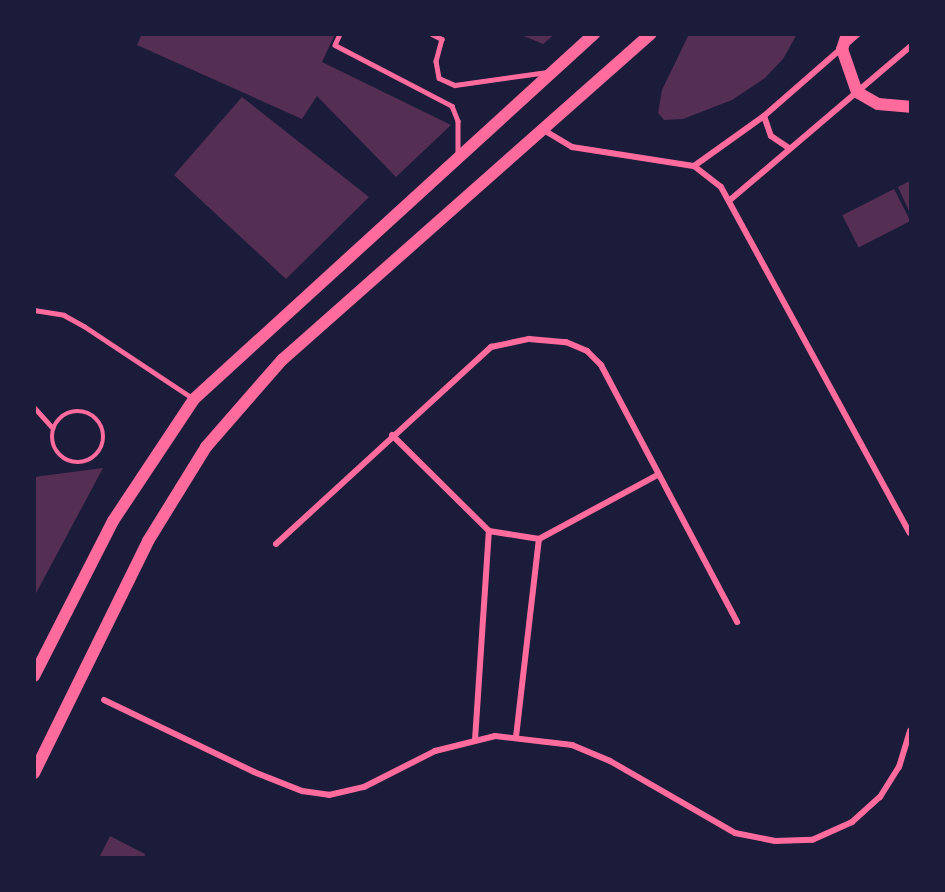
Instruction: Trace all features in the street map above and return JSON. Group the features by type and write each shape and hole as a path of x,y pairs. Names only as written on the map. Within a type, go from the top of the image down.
{"main road":[{"path":"34,676 113,521 194,399 558,70 594,34"},
{"path":"34,773 148,540 206,447 282,360 651,34"},
{"path":"847,34 842,49 857,92 878,104 910,107"}],"street":[{"path":"694,166 764,116 858,34"},
{"path":"730,200 910,47"},
{"path":"764,116 771,136 789,148"},
{"path":"542,128 572,147 694,166 730,200 910,533"},
{"path":"276,544 392,435 491,347 529,339 566,342 587,351 602,365 737,622"},
{"path":"392,435 489,531 539,539 659,474"},
{"path":"475,740 489,531"},
{"path":"516,737 539,539"},
{"path":"104,700 254,772 302,791 329,795 364,787 435,752 475,740 516,737 572,745 610,761 735,833 775,841 812,840 852,822 880,797 899,767 910,731"}],"lane":[{"path":"340,34 335,45 452,106 458,121 458,160"},
{"path":"432,34 442,39 436,61 439,78 455,85 558,70"},
{"path":"34,310 64,315 84,326 194,399"},
{"path":"34,407 53,428 52,443 58,456 72,463 93,458 104,440 101,425 91,414 69,413 53,428"}],"building":[{"path":"142,34 335,34 322,62 451,125 396,177 317,96 302,119 137,45"},
{"path":"519,34 555,34 543,44"},
{"path":"689,34 797,34 783,59 765,78 732,100 683,119 664,120 658,113 662,90"},
{"path":"242,97 369,197 286,279 174,175"},
{"path":"910,181 910,213 898,187"},
{"path":"894,189 910,221 859,247 842,215"},
{"path":"103,468 34,597 34,477"},
{"path":"110,836 145,854 144,858 99,858"}]}
